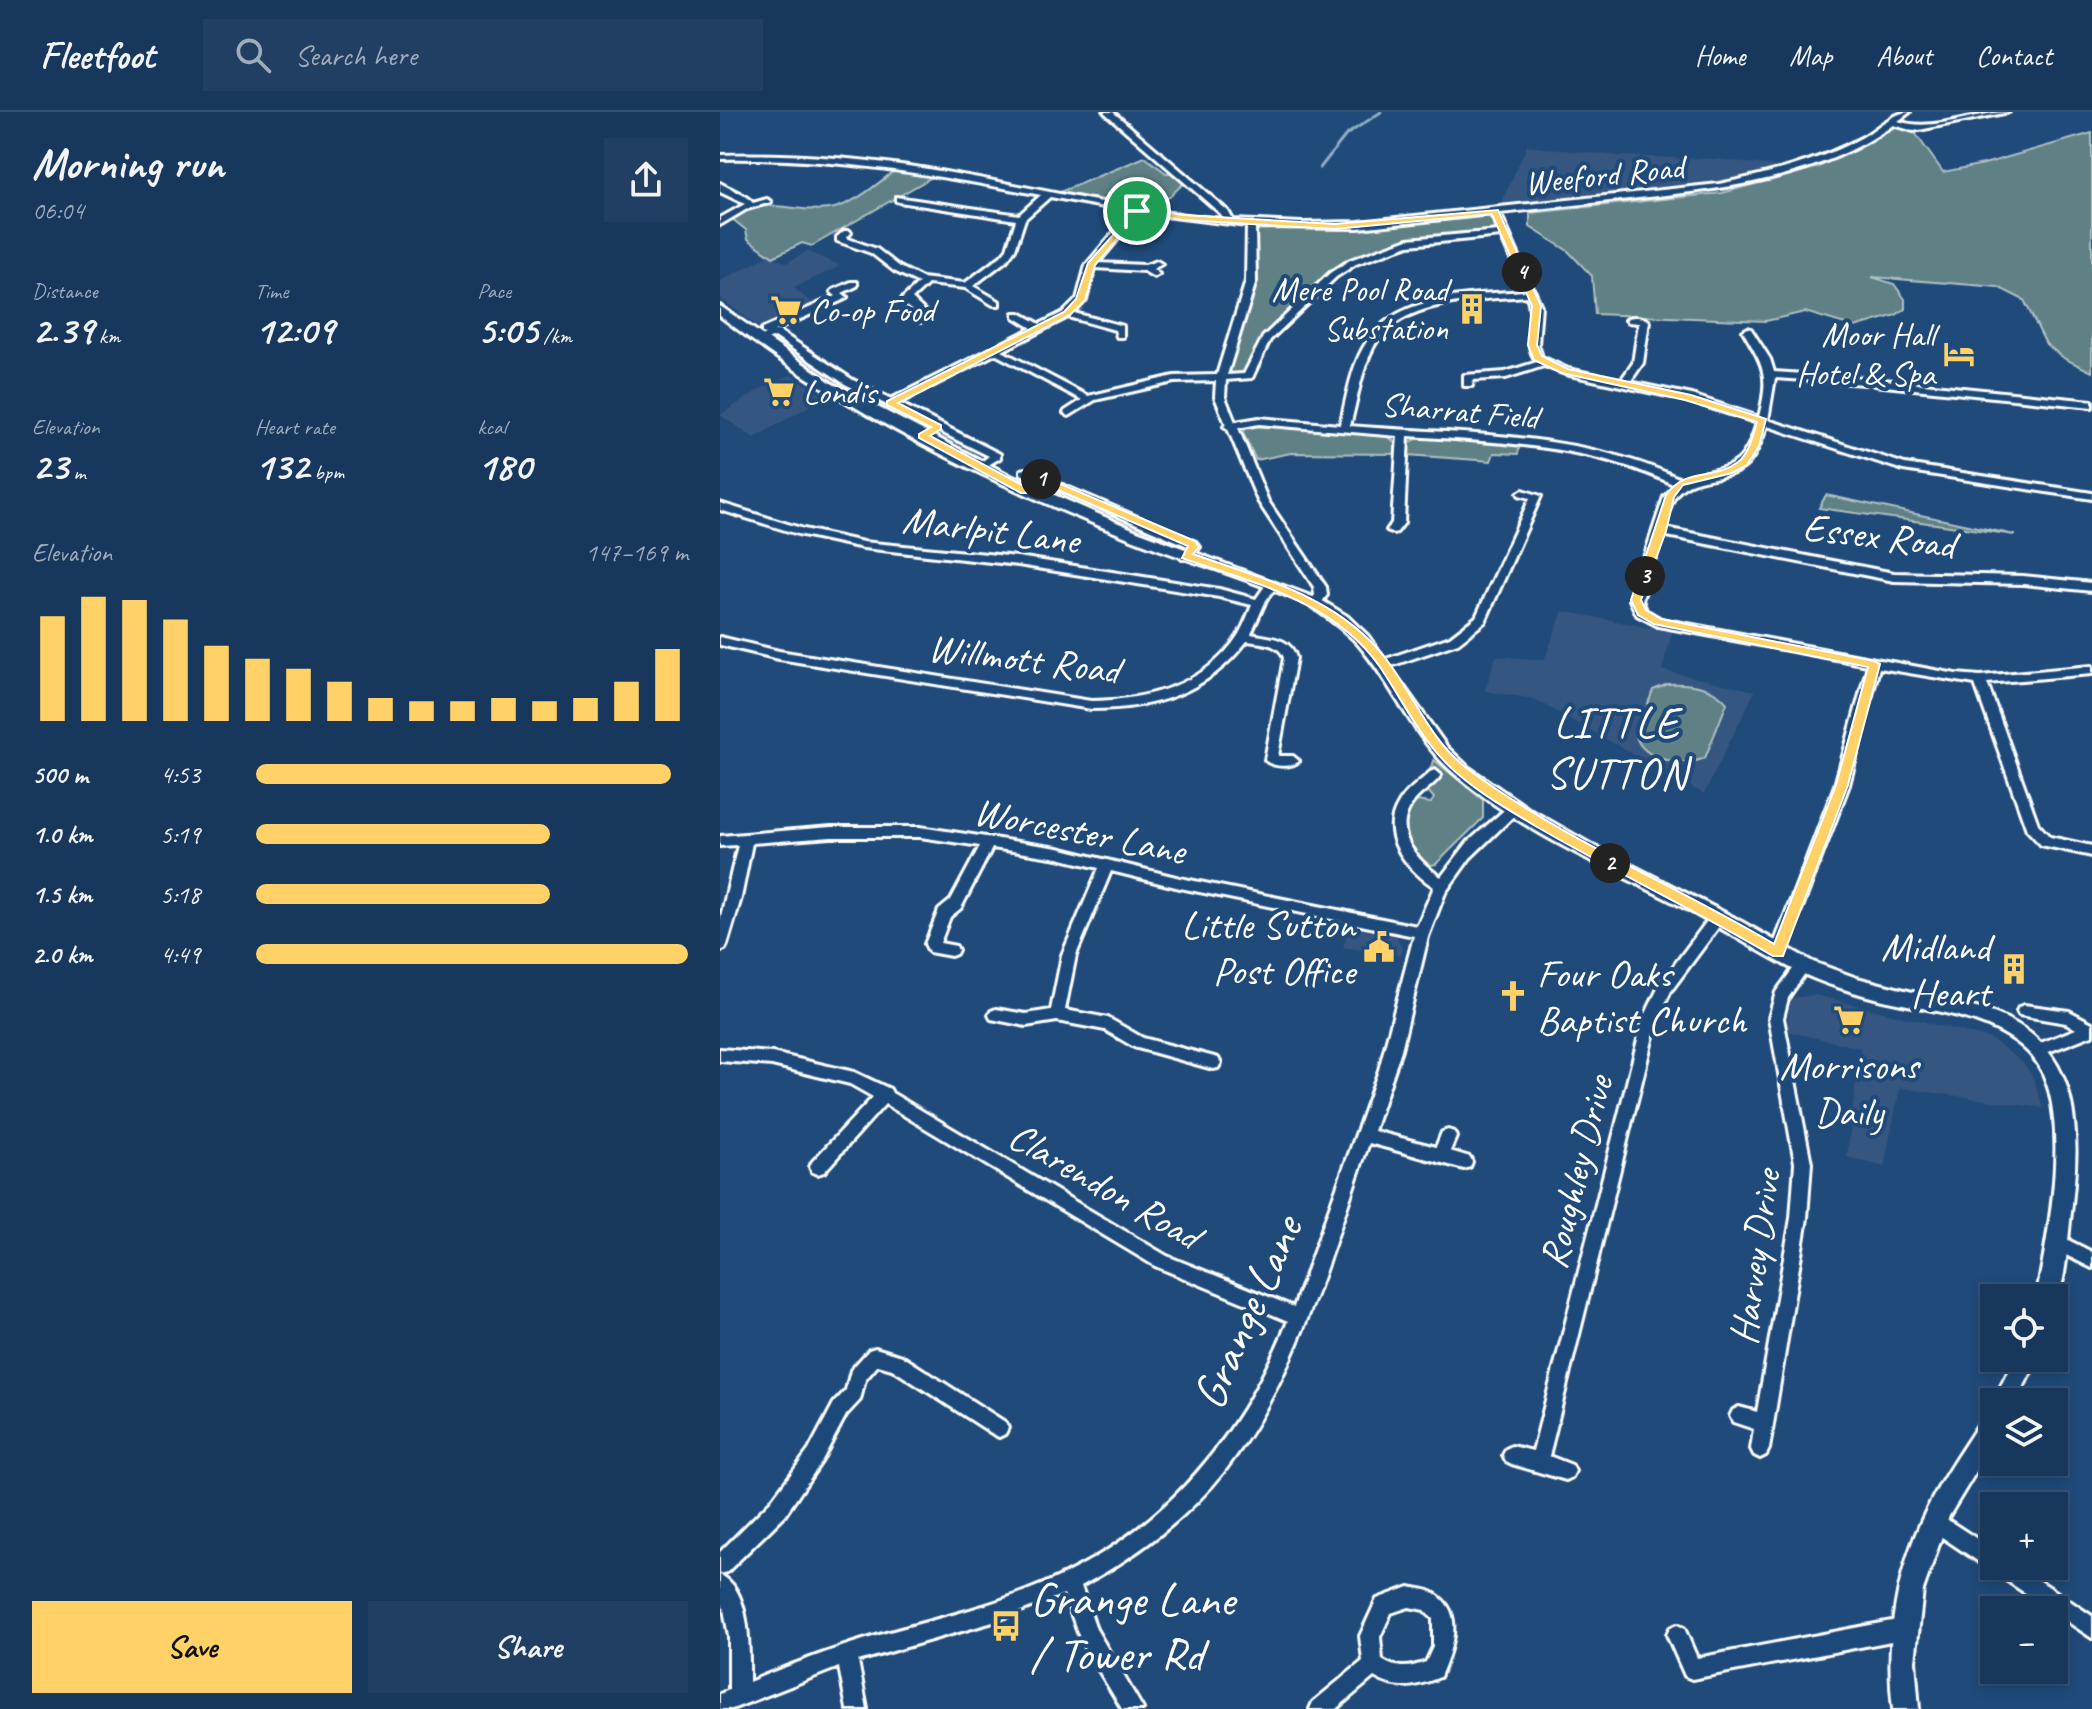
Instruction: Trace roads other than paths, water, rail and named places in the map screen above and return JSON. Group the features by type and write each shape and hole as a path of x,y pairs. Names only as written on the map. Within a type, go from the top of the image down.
{"main road":[{"path":"720,310 834,390 1025,490 1186,556 1315,603 1355,631 1384,664 1417,720 1445,756 1515,808 1600,858 1718,917 1803,966 1877,992 1983,1017 2015,1030 2038,1050 2052,1069 2062,1104 2064,1188 2050,1284"},
{"path":"1906,1709 1899,1670 1902,1629 1915,1574 1934,1520 1980,1443"}],"street":[{"path":"1108,112 1225,213 1229,221"},
{"name":"Weeford Road","path":"720,157 794,155 843,160 959,176 1137,211 1229,221 1358,225 1719,187 1770,177 1841,153 1906,112"},
{"path":"1893,122 1914,129 2005,112"},
{"path":"720,186 723,191 745,199 750,205"},
{"path":"967,286 985,274 1011,249 1021,218 1048,194"},
{"path":"899,199 1021,218"},
{"path":"720,222 750,205 767,202"},
{"path":"920,214 934,206"},
{"path":"891,403 1067,314 1081,300 1091,265 1137,211"},
{"path":"1495,212 1536,306 1534,352 1544,363 1565,371 1688,397 1903,467 2092,496"},
{"path":"1251,222 1251,281 1220,379 1220,397 1229,426 1263,501 1320,587 1321,595 1315,603"},
{"path":"1069,413 1091,399 1174,379 1248,376 1266,339 1333,275 1353,262 1408,242 1505,233"},
{"path":"839,237 874,251 897,269 925,282 940,281 967,286 996,303"},
{"path":"1091,265 1152,268"},
{"path":"925,282 907,299 926,319"},
{"path":"756,338 842,297 836,292 854,284"},
{"path":"1344,428 1369,345 1387,325 1410,313 1441,303 1531,293"},
{"path":"1067,314 1123,330"},
{"path":"1017,315 1038,327"},
{"path":"1631,320 1657,322"},
{"path":"1624,383 1638,363 1644,321"},
{"path":"1748,331 1770,375 1754,446 1744,463 1729,471 1680,483 1669,497 1661,531 1636,600 1641,612 1648,617 1874,664 1980,680 2092,670"},
{"path":"756,338 776,333 849,382 996,456 980,467"},
{"path":"994,350 1091,399"},
{"path":"1467,376 1506,375 1544,363"},
{"path":"1770,375 2092,404"},
{"path":"834,390 849,382"},
{"name":"Sharrat Field","path":"1229,426 1259,421 1510,440 1629,460 1680,483"},
{"path":"923,436 938,427"},
{"path":"1393,530 1398,523 1403,433"},
{"path":"1025,472 1192,544 1194,547 1186,556"},
{"path":"1025,490 1041,479"},
{"path":"1523,493 1551,497"},
{"path":"1384,664 1454,640 1481,619 1536,496"},
{"name":"Marlpit Lane","path":"720,506 802,532 863,545 1018,561 1219,593 1257,603"},
{"name":"Essex Road","path":"1661,531 1894,577 2023,580 2092,587"},
{"name":"Willmott Road","path":"722,645 934,682 1112,706 1159,698 1186,688 1222,664 1244,636 1257,603 1271,586"},
{"path":"1244,636 1280,644 1288,650 1290,658 1271,760 1293,761"},
{"path":"1778,952 1842,785 1874,664"},
{"path":"1980,680 2032,826 2046,841 2092,851"},
{"path":"1435,775 1405,804 1400,814 1403,845 1416,867 1442,885"},
{"path":"1418,793 1434,800"},
{"name":"Grange Lane","path":"729,1700 847,1655 986,1617 1070,1583 1129,1546 1185,1499 1228,1452 1279,1365 1299,1317 1394,1049 1424,933 1442,885 1472,849 1515,808"},
{"name":"Worcester Lane","path":"720,841 880,831 920,832 1107,865 1424,933"},
{"path":"720,945 734,898 746,839"},
{"path":"951,950 934,948 932,944 944,914 956,904 988,843"},
{"path":"1057,1015 1069,955 1107,865"},
{"name":"Roughley Drive","path":"1539,1462 1650,1020 1665,988 1718,917"},
{"name":"Harvey Drive","path":"1760,1449 1799,1218 1803,1163 1776,1018 1781,996 1803,966"},
{"path":"2024,1011 2069,1017 2090,1029"},
{"path":"996,1015 1026,1020 1057,1015 1108,1024 1139,1043 1213,1063"},
{"path":"2038,1050 2090,1029"},
{"name":"Clarendon Road","path":"720,1055 772,1059 854,1078 1161,1261 1299,1317"},
{"path":"818,1167 885,1094"},
{"path":"1365,1135 1464,1162"},
{"path":"1441,1154 1448,1137"},
{"path":"2058,1243 2092,1260"},
{"path":"720,1565 778,1508 815,1456 840,1409 854,1394 857,1376 875,1356 896,1362 999,1428"},
{"path":"1739,1416 1763,1423"},
{"path":"1512,1455 1566,1471"},
{"path":"1934,1520 1980,1551"},
{"path":"2022,1580 2092,1628"},
{"path":"1070,1583 1088,1634 1133,1709"},
{"path":"720,1585 728,1593 737,1628 729,1700"},
{"path":"1409,1597 1429,1601 1443,1615 1443,1647 1433,1670 1406,1680 1388,1677 1373,1665 1370,1636 1384,1606 1409,1597"},
{"path":"1677,1635 1692,1669 1902,1629"},
{"path":"847,1655 857,1709"},
{"path":"1320,1709 1373,1665"}],"waterway":[{"path":"1320,168 1346,135 1381,112"}],"place":[{"name":"Mere Pool Road Substation","path":"1472,309"},
{"name":"Co-op Food","path":"786,310"},
{"name":"Moor Hall Hotel & Spa","path":"1959,354"},
{"name":"Londis","path":"779,392"},
{"name":"Little Sutton Post Office","path":"1379,947"},
{"name":"Midland Heart","path":"2014,969"},
{"name":"Four Oaks Baptist Church","path":"1513,996"},
{"name":"Morrisons Daily","path":"1849,1020"},
{"name":"Grange Lane / Tower Rd","path":"1006,1626"}],"district":[{"name":"LITTLE SUTTON","path":"1617,748"}]}
